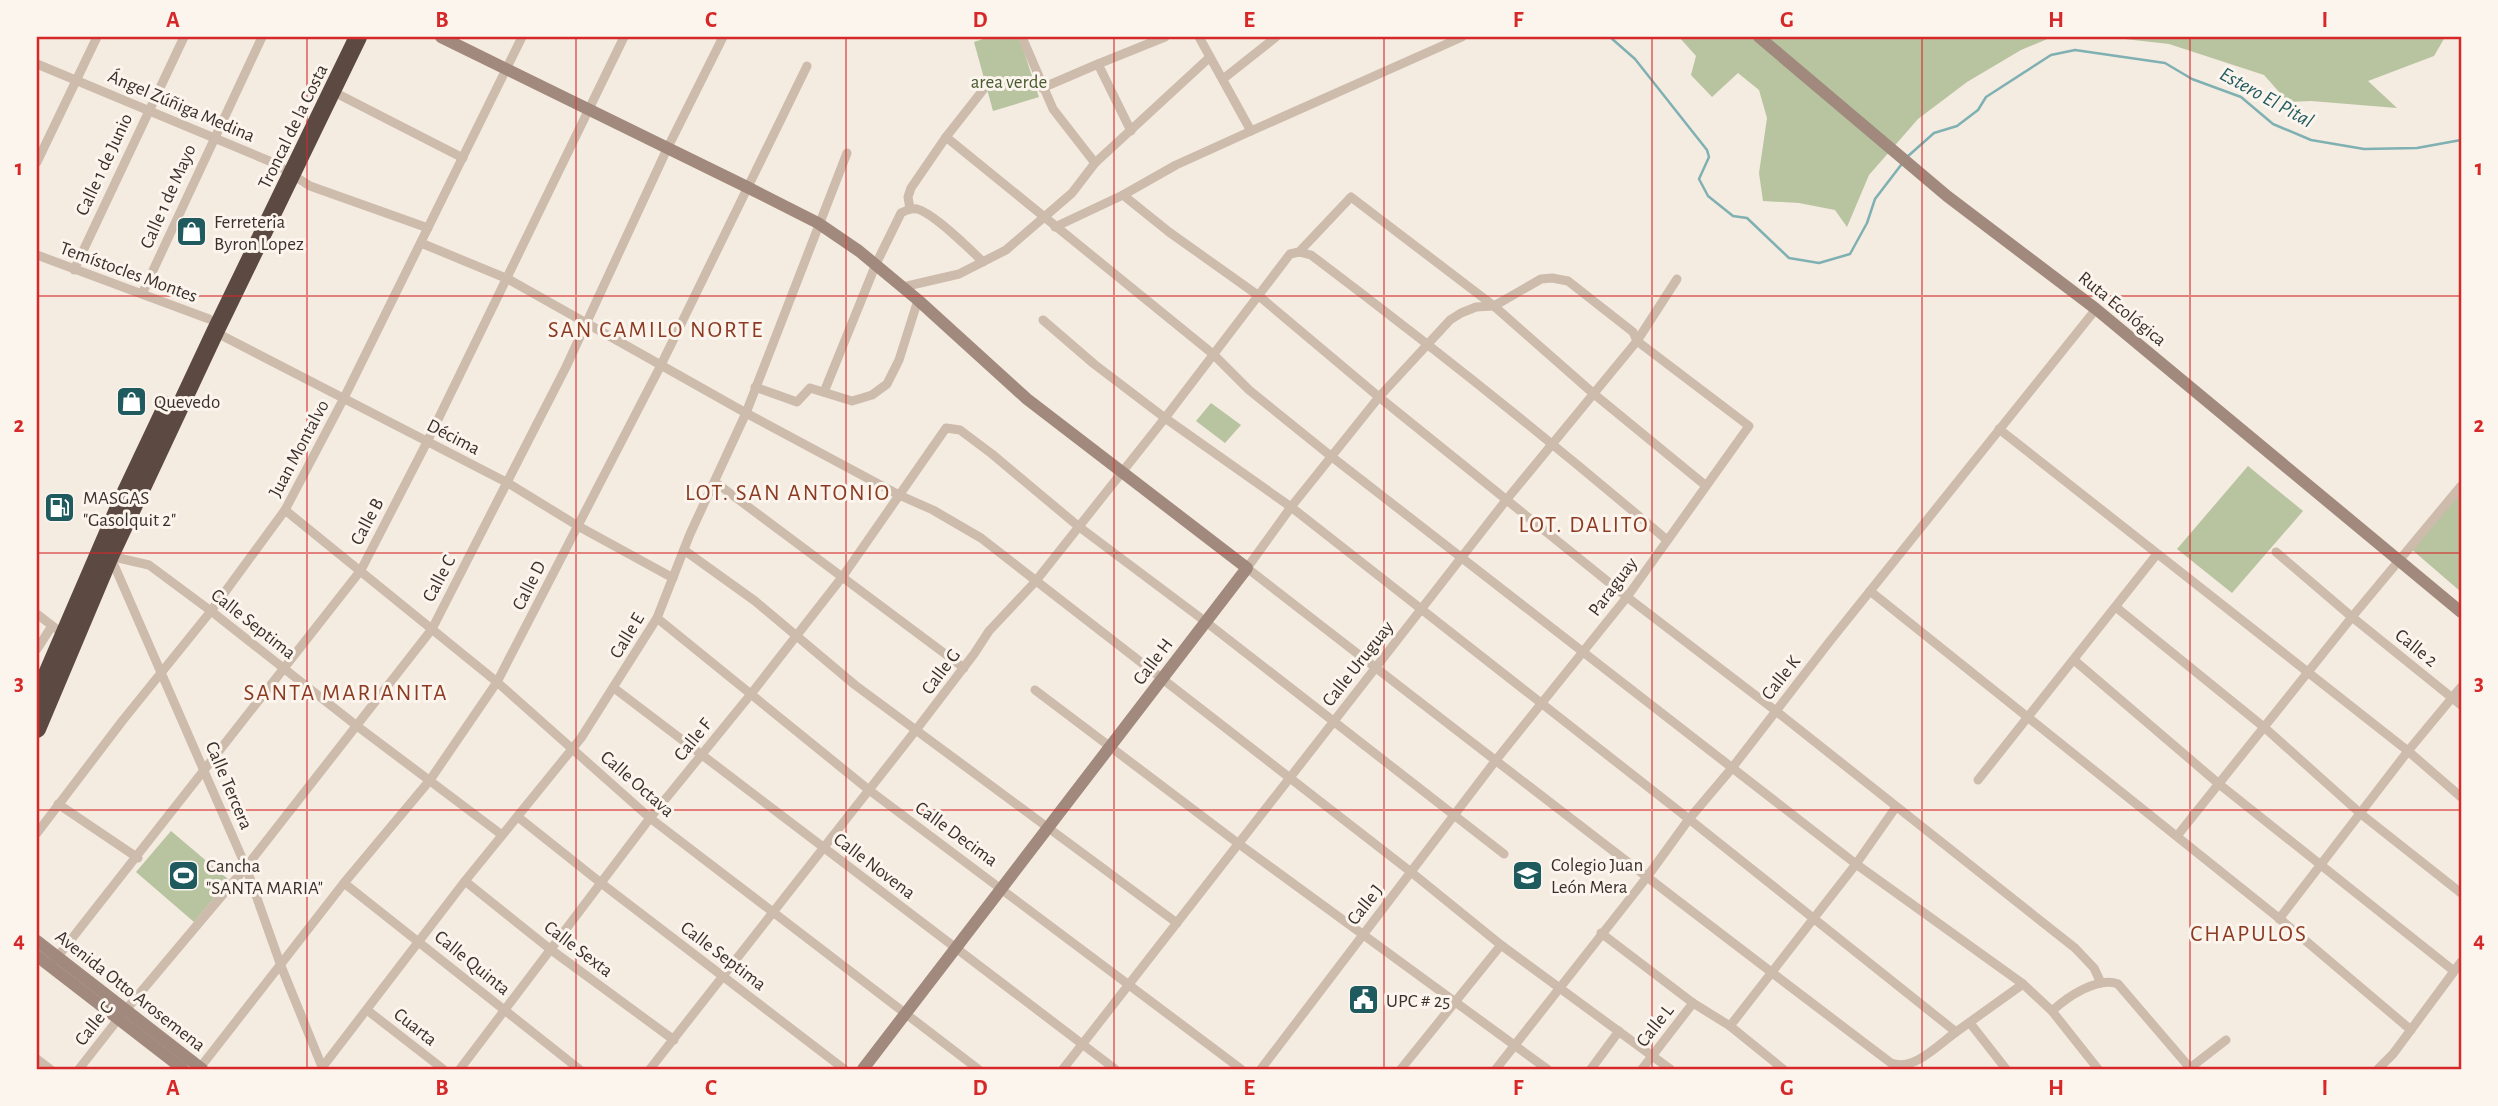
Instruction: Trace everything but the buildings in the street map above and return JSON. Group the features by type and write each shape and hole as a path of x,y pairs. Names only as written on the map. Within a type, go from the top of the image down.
{"highway":[{"name":"Troncal de la Costa","path":"37,697 57,630 212,326 286,172 345,37"},
{"name":"Troncal de la Costa","path":"286,172 332,91 358,37"},
{"name":"Troncal de la Costa","path":"37,729 212,326"}],"street":[{"path":"37,162 97,37"},
{"name":"Calle 1 de Junio","path":"74,270 184,37"},
{"name":"Calle 1 de Mayo","path":"142,294 262,37"},
{"path":"441,37 818,223 876,264 1027,399 1891,1063 1912,1067 2023,984"},
{"name":"Juan Montalvo","path":"37,833 211,611 285,510 344,398 522,37"},
{"name":"Calle B","path":"55,961 361,570 508,279 624,37"},
{"name":"Calle C","path":"79,1069 246,867 432,629 508,483 723,37"},
{"path":"1022,37 1053,109 1095,163"},
{"path":"1042,88 1165,37"},
{"path":"1199,37 1251,131"},
{"path":"1223,79 1276,37"},
{"path":"1055,228 1123,195 1176,165 1462,37"},
{"name":"Ruta Ecológica","path":"1759,37 1947,196 2096,309 2461,612"},
{"path":"903,287 953,276 1006,250 1072,193 1095,163 1210,57"},
{"name":"Ángel Zúñiga Medina","path":"37,64 274,163 310,186 428,228"},
{"path":"1098,64 1131,131"},
{"name":"Calle D","path":"200,1069 344,883 430,780 497,682 661,365 807,66"},
{"path":"910,209 908,197 911,188 983,90"},
{"path":"332,91 463,158"},
{"path":"946,137 1213,354 1250,390 1332,457 1856,864 2023,984 2052,1011 2098,1069"},
{"name":"Calle E","path":"322,1069 465,881 573,748 657,618 684,550 746,413 847,153"},
{"path":"1123,195 1169,232 1259,296 1627,597 1776,711 2075,948 2094,968 2101,983"},
{"name":"Calle G","path":"650,1069 825,848 964,668 989,631 1035,582 1290,254 1299,252 1351,197 1494,306"},
{"path":"824,392 898,217 910,209 922,212 968,246 983,262"},
{"path":"421,243 508,279 746,413 899,495 933,510 981,538 1501,945 1670,1069"},
{"path":"1299,252 1311,256 1429,343 1667,540"},
{"name":"Temístocles Montes","path":"37,255 142,294 212,326"},
{"name":"Calle H","path":"863,1069 1291,507 1380,397 1450,320 1468,309 1494,306 1541,279 1568,281 1633,332 1637,341 1749,426"},
{"name":"Calle Uruguay","path":"1063,1069 1507,499 1637,341 1676,279"},
{"path":"755,387 797,402 810,387 852,401 872,395 890,382 918,300"},
{"path":"1494,306 1594,394 1705,485"},
{"name":"Calle K","path":"1496,1069 1647,877 1689,819 2096,309"},
{"path":"1043,320 1094,364 1165,418 1291,507 1956,1032"},
{"name":"Décima","path":"212,326 508,483 578,526 673,578"},
{"name":"Paraguay","path":"1496,760 1627,597 1749,426"},
{"name":"Calle F","path":"460,1069 650,818 751,695 843,576 946,429 960,430 1078,526"},
{"path":"1999,429 2408,751 2461,797"},
{"path":"715,482 964,668"},
{"path":"2177,836 2461,485"},
{"name":"Calle Octava","path":"285,510 497,682 650,818 978,1069"},
{"path":"1078,526 1504,854"},
{"path":"684,550 755,601 855,685 1177,923"},
{"name":"Calle 2","path":"2276,552 2461,705"},
{"path":"1978,780 2117,608 2157,554"},
{"name":"Calle Septima","path":"110,556 149,565 502,835"},
{"name":"Calle Tercera","path":"110,556 246,867 281,966 322,1069"},
{"path":"1870,591 2177,836 2411,1030"},
{"path":"2117,608 2265,728 2361,814 2461,893"},
{"path":"37,614 57,630 37,649"},
{"name":"Calle Decima","path":"657,618 869,790 1241,1069"},
{"path":"2074,660 2219,784 2454,971"},
{"path":"2279,919 2408,751 2461,687"},
{"name":"Calle Novena","path":"614,688 1115,1069"},
{"path":"1035,690 1239,844 1547,1069"},
{"name":"Calle J","path":"1261,1069 1496,760"},
{"path":"58,804 138,858"},
{"path":"1730,1026 1856,864 1896,807"},
{"name":"Calle Septima","path":"518,817 844,1069"},
{"name":"Calle Sexta","path":"465,881 550,949 674,1040"},
{"name":"Calle Quinta","path":"344,883 579,1069"},
{"path":"1601,933 1693,1003 1730,1026 1783,1069"},
{"name":"Avenida Otto Arosemena","path":"37,941 55,961 122,1014 200,1069"},
{"path":"1401,1069 1501,945"},
{"name":"Avenida Otto Arosemena","path":"37,956 55,961"},
{"path":"2378,1069 2411,1030 2461,962"},
{"path":"2052,1011 2059,1004 2110,981 2118,985 2189,1069 2227,1040"},
{"name":"Calle L","path":"1642,1069 1693,1003"},
{"name":"Cuarta","path":"367,1010 443,1069"},
{"name":"Avenida Otto Arosemena","path":"122,1014 183,1069"},
{"path":"1970,1023 2006,1069"},
{"path":"1591,1069 1619,1031"},
{"path":"37,1059 50,1069"}],"green space":[{"name":"area verde","path":"989,37 1019,37 1039,97 993,111 974,42"},
{"path":"1679,37 2052,37 2021,50 1967,82 1918,119 1869,175 1847,227 1835,210 1799,203 1763,201 1759,173 1767,118 1759,90 1738,73 1712,97 1691,75 1696,56"},
{"path":"2107,37 2445,37 2434,56 2368,81 2397,108 2311,101 2288,102 2264,75 2169,44"},
{"path":"1211,403 1241,425 1225,443 1196,421"},
{"path":"2248,466 2303,511 2232,593 2177,549"},
{"path":"2461,487 2461,592 2409,547"},
{"name":"Cancha \"SANTA MARIA\"","path":"171,831 229,880 194,922 136,872"}],"waterway":[{"name":"Estero El Pital","path":"1610,37 1635,59 1707,150 1709,157 1699,179 1708,196 1733,216 1747,218 1789,258 1819,263 1850,254 1867,223 1875,199 1901,165"},
{"name":"Estero El Pital","path":"1907,157 1934,133 1957,126 1978,110 1986,97 2051,55 2075,50 2165,63 2192,79 2241,97 2273,124 2311,140 2364,149 2417,148 2461,140"}],"place":[{"name":"Ferreteria Byron Lopez","path":"191,232"},
{"name":"Quevedo","path":"131,401"},
{"name":"MASGAS \"Gasolquit 2\"","path":"60,508"},
{"name":"Colegio Juan León Mera","path":"1528,875"},
{"name":"Cancha \"SANTA MARIA\"","path":"183,876"},
{"name":"UPC # 25","path":"1363,1000"}],"district":[{"name":"SAN CAMILO NORTE","path":"656,329"},
{"name":"LOT. SAN ANTONIO","path":"788,492"},
{"name":"LOT. DALITO","path":"1584,524"},
{"name":"SANTA MARIANITA","path":"346,692"},
{"name":"CHAPULOS","path":"2249,933"}]}
